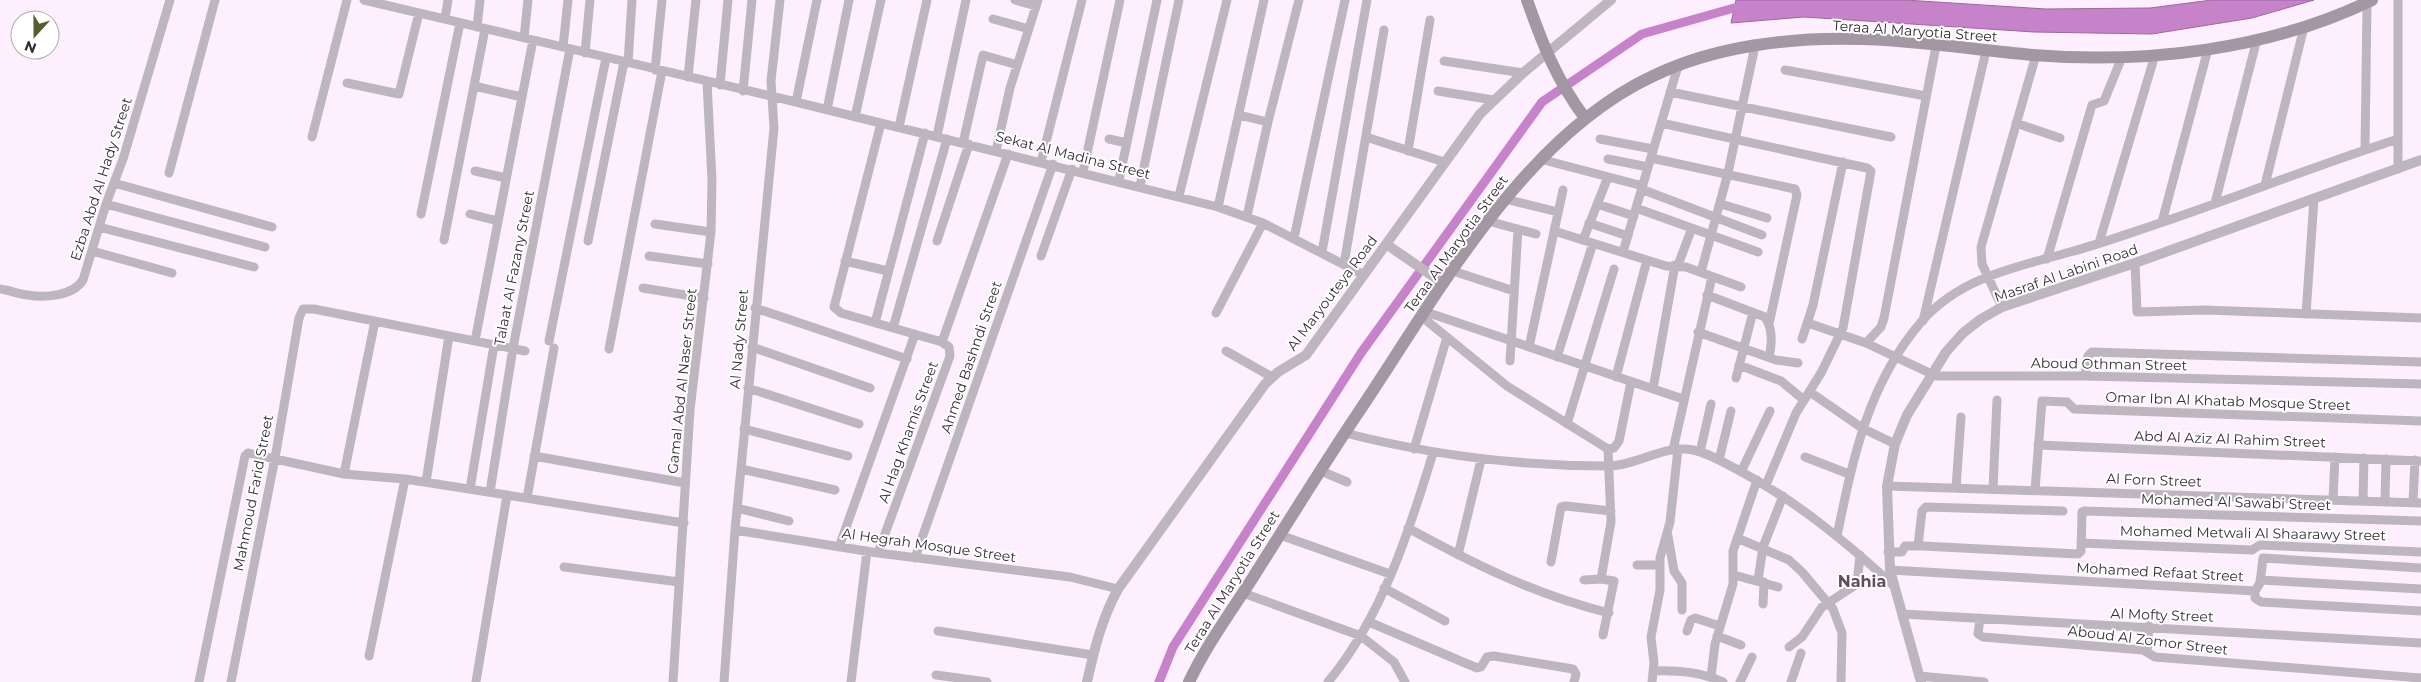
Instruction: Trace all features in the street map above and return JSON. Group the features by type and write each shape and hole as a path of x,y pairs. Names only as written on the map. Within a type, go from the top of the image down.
{"main road":[{"path":"1527,0 1546,53 1562,86 1582,115"},
{"name":"Teraa Al Maryotia Street","path":"1189,682 1206,650 1345,433 1424,314 1440,281 1453,271 1505,199 1582,115 1652,76 1678,66 1755,46 1827,39 1864,39 2036,55 2122,57 2208,49 2257,40 2304,27 2370,1"}],"street":[{"name":"Ezba Abd Al Hady Street","path":"0,289 34,296 75,290 83,280 106,204 124,159 170,0"},
{"path":"169,173 215,0"},
{"path":"312,137 347,0"},
{"path":"445,19 448,0"},
{"path":"444,240 474,86 481,28 480,0"},
{"path":"475,341 522,97 528,39 528,0"},
{"path":"567,48 568,0"},
{"path":"585,53 590,0"},
{"path":"588,241 626,62 632,0"},
{"path":"610,349 659,70 662,0"},
{"path":"688,77 696,0"},
{"path":"720,85 728,0"},
{"path":"369,1 400,4 420,13 746,91 752,0"},
{"name":"Al Nady Street","path":"724,682 744,429 774,128 768,96 780,0"},
{"path":"796,102 817,0"},
{"path":"827,110 850,0"},
{"path":"856,117 880,0"},
{"path":"899,127 927,0"},
{"path":"937,136 966,0"},
{"path":"996,151 1006,103 1037,3 1016,0"},
{"path":"1042,162 1082,0"},
{"path":"1083,172 1120,0"},
{"path":"1118,180 1157,0"},
{"path":"1140,186 1179,0"},
{"path":"1179,196 1227,0"},
{"path":"1218,206 1264,0"},
{"path":"1247,216 1268,122 1299,0"},
{"path":"1294,238 1345,0"},
{"path":"1322,252 1367,0"},
{"name":"Al Maryouteya Road","path":"1088,682 1093,655 1110,602 1264,384 1306,355 1465,132 1493,100 1546,53 1611,0"},
{"path":"2398,0 2398,169"},
{"path":"2365,150 2370,1"},
{"path":"346,83 400,94 420,13"},
{"path":"992,19 1029,29"},
{"path":"1408,150 1430,20"},
{"path":"421,214 460,23"},
{"path":"2265,185 2304,27"},
{"path":"1344,264 1384,30"},
{"path":"2215,203 2257,40"},
{"path":"1700,272 1728,173 1755,46"},
{"path":"1866,343 1881,327 1884,318 1936,46"},
{"name":"Talaat Al Fazany Street","path":"490,492 513,348 567,48"},
{"path":"2162,222 2208,49"},
{"path":"1923,321 1986,51"},
{"path":"2099,243 2155,54"},
{"path":"937,241 966,144 985,55 1017,65"},
{"path":"2002,308 1982,264 1981,246 2036,55"},
{"path":"2047,259 2092,105 2104,101 2122,57"},
{"path":"527,498 552,345 606,58"},
{"path":"1444,61 1523,73"},
{"path":"1623,252 1678,66"},
{"path":"1785,70 1926,96"},
{"name":"Gamal Abd Al Naser Street","path":"672,682 690,410 711,232 712,180 707,82"},
{"path":"474,86 522,97"},
{"name":"Sekat Al Madina Street","path":"746,91 1053,164 1218,206 1263,223 1364,274"},
{"path":"1438,91 1493,100"},
{"path":"1670,92 1891,137"},
{"path":"1238,115 1268,122"},
{"path":"881,123 845,261 835,309 875,323 942,342 1008,154"},
{"path":"1661,123 1843,162 1870,170 1871,177 1849,300 1840,334 1761,483 1737,538 1732,557 1734,576 1717,636 1711,677"},
{"path":"2016,124 2060,138"},
{"path":"875,323 924,133"},
{"path":"1366,137 1444,162"},
{"path":"893,328 947,139"},
{"path":"1109,139 1126,143"},
{"path":"1600,139 1651,158 1792,187 1796,191 1769,324 1772,344 1769,357"},
{"name":"Masraf Al Labini Road","path":"1837,536 1862,428 1896,357 1923,321 1939,304 1987,276 2162,222 2398,139"},
{"path":"1608,159 1651,158"},
{"path":"1540,159 1642,188 1762,235"},
{"name":"Masraf Al Labini Road","path":"1920,679 1890,570 1887,486 1895,444 1907,415 1946,352 1963,333 1981,319 2002,308 2135,263 2421,160"},
{"path":"1802,339 1808,323 1843,162"},
{"name":"Ahmed Bashndi Street","path":"915,558 1053,164"},
{"path":"1042,256 1072,169"},
{"path":"475,171 506,178"},
{"path":"1583,240 1608,177"},
{"path":"114,183 272,227"},
{"path":"1529,347 1563,190"},
{"path":"1505,199 1558,212"},
{"path":"2306,314 2314,199"},
{"path":"106,204 266,247"},
{"path":"1597,204 1635,212 1692,228 1758,252"},
{"path":"1720,204 1767,218"},
{"path":"470,214 498,221"},
{"path":"1488,221 1536,234"},
{"path":"1216,313 1263,223"},
{"path":"1589,223 1628,236"},
{"path":"655,224 711,232"},
{"path":"100,227 254,267"},
{"path":"1652,389 1677,265 1692,228"},
{"path":"1510,360 1518,229"},
{"path":"1554,231 1666,266 1677,265 1700,272 1741,288"},
{"path":"1557,357 1593,243"},
{"path":"1386,244 1440,281"},
{"path":"92,251 172,273"},
{"path":"649,256 708,264"},
{"path":"1616,376 1647,260"},
{"path":"845,261 888,271"},
{"path":"2135,263 2137,312 2204,310 2421,318"},
{"path":"1567,424 1614,269"},
{"path":"1453,271 1514,291"},
{"path":"1652,682 1654,671 1651,637 1661,583 1660,565 1667,534 1683,399 1712,277"},
{"path":"643,288 704,298"},
{"path":"1707,295 1764,317 1769,324"},
{"path":"756,308 906,359"},
{"name":"Mahmoud Farid Street","path":"231,682 275,458 299,318 303,309 314,309 375,321"},
{"path":"1736,378 1753,312"},
{"path":"1424,314 1446,337 1490,374 1608,449 1614,448 1619,441 1631,382"},
{"path":"1424,314 1683,399"},
{"path":"344,474 375,321 526,351"},
{"name":"Aboud Othman Street","path":"1808,323 1866,343 1931,375 2085,376 2421,384"},
{"path":"1698,332 1769,357 1798,363"},
{"path":"839,547 915,334"},
{"path":"426,482 449,336"},
{"path":"1414,449 1446,337"},
{"name":"Al Hag Khamis Street","path":"878,553 950,356 949,348 942,342"},
{"path":"470,489 494,345"},
{"path":"752,346 870,388"},
{"path":"1226,351 1272,377"},
{"path":"2085,376 2088,356 2092,352 2421,362"},
{"path":"1739,365 1782,380 1804,400"},
{"path":"748,388 859,424"},
{"path":"1810,392 1862,428 1895,444"},
{"path":"1993,489 1997,400"},
{"name":"Omar Ibn Al Khatab Mosque Street","path":"2038,445 2040,404 2042,401 2067,402 2074,409 2421,421"},
{"path":"1700,452 1711,404"},
{"path":"1741,472 1770,411"},
{"path":"1719,460 1731,412"},
{"path":"1956,488 1961,417"},
{"path":"744,429 848,456"},
{"path":"1345,433 1414,449 1481,460 1610,466 1634,462 1676,449 1700,452 1719,460 1783,496 1837,536 1893,585"},
{"path":"2035,490 2038,445"},
{"name":"Abd Al Aziz Al Rahim Street","path":"2038,445 2418,460"},
{"path":"1601,578 1611,511 1608,449"},
{"path":"1328,682 1350,654 1361,636 1384,588 1408,528 1433,452"},
{"path":"199,682 245,456 248,453 344,474 426,482 684,523"},
{"path":"534,456 685,483"},
{"path":"1805,457 1850,474"},
{"path":"2332,500 2334,457"},
{"path":"2363,500 2364,458"},
{"path":"2385,501 2386,459"},
{"path":"1458,555 1481,460"},
{"path":"2417,502 2418,460"},
{"path":"741,469 835,490"},
{"path":"1321,471 1348,482"},
{"path":"369,656 405,479"},
{"name":"Al Forn Street","path":"1887,486 2417,502"},
{"path":"476,682 507,495"},
{"path":"1763,604 1761,581 1764,547 1783,496"},
{"path":"1551,562 1561,508 1566,506 1611,511"},
{"path":"1918,546 1922,511 1926,506 2063,511"},
{"path":"737,508 789,521"},
{"name":"Mohamed Al Sawabi Street","path":"2081,543 2084,511 2421,521"},
{"path":"1408,528 1488,571 1541,593 1609,613"},
{"name":"Al Hegrah Mosque Street","path":"735,530 878,553 1070,577 1118,589"},
{"path":"1667,534 1674,571 1682,582 1682,610"},
{"path":"1280,535 1390,574"},
{"path":"1737,538 1764,547 1789,560 1828,602 1837,617 1842,634 1840,682"},
{"path":"1888,552 1902,552 1906,546 1918,546 2076,555 2081,551 2081,543"},
{"name":"Mohamed Metwali Al Shaarawy Street","path":"2081,543 2252,550 2260,544 2421,552"},
{"path":"851,682 866,551"},
{"path":"1789,647 1802,637 1816,614 1828,602 1857,584 1860,555"},
{"path":"2255,591 2260,580 2260,561 2263,558 2421,568"},
{"path":"1637,565 1660,565"},
{"path":"564,567 680,582"},
{"name":"Mohamed Refaat Street","path":"1890,570 2255,591 2255,598 2261,602 2421,611"},
{"path":"1734,576 1761,581 1778,587"},
{"path":"1584,580 1601,578 1614,581 1604,635"},
{"path":"2260,580 2421,589"},
{"path":"1384,588 1445,621"},
{"path":"1243,593 1361,636 1394,662 1406,682"},
{"name":"Al Mofty Street","path":"1902,614 2133,628 2149,626 2421,643"},
{"path":"1687,631 1691,620 1695,618 1720,626"},
{"name":"Aboud Al Zomor Street","path":"1980,618 1978,634 1983,637 2147,652 2155,657 2421,678"},
{"path":"1368,622 1480,668 1486,657 1494,656 1573,669 1576,674 1574,682"},
{"path":"2147,652 2149,626"},
{"path":"938,631 1093,655"},
{"path":"1717,636 1741,645"},
{"path":"1791,682 1801,653"},
{"path":"1740,682 1743,674 1748,669 1752,657"},
{"path":"1654,671 1685,671 1723,682"},
{"path":"936,675 987,682"},
{"path":"1920,679 1984,682"}],"shaded area":[{"path":"1736,0 1905,0 2046,9 2150,8 2212,0 2314,0 2252,18 2152,34 2034,32 1804,17 1731,23"}],"waterway":[{"path":"1159,682 1173,647 1361,353 1542,102 1642,34 1734,8"}],"district":[{"name":"Nahia","path":"1862,581"}]}
